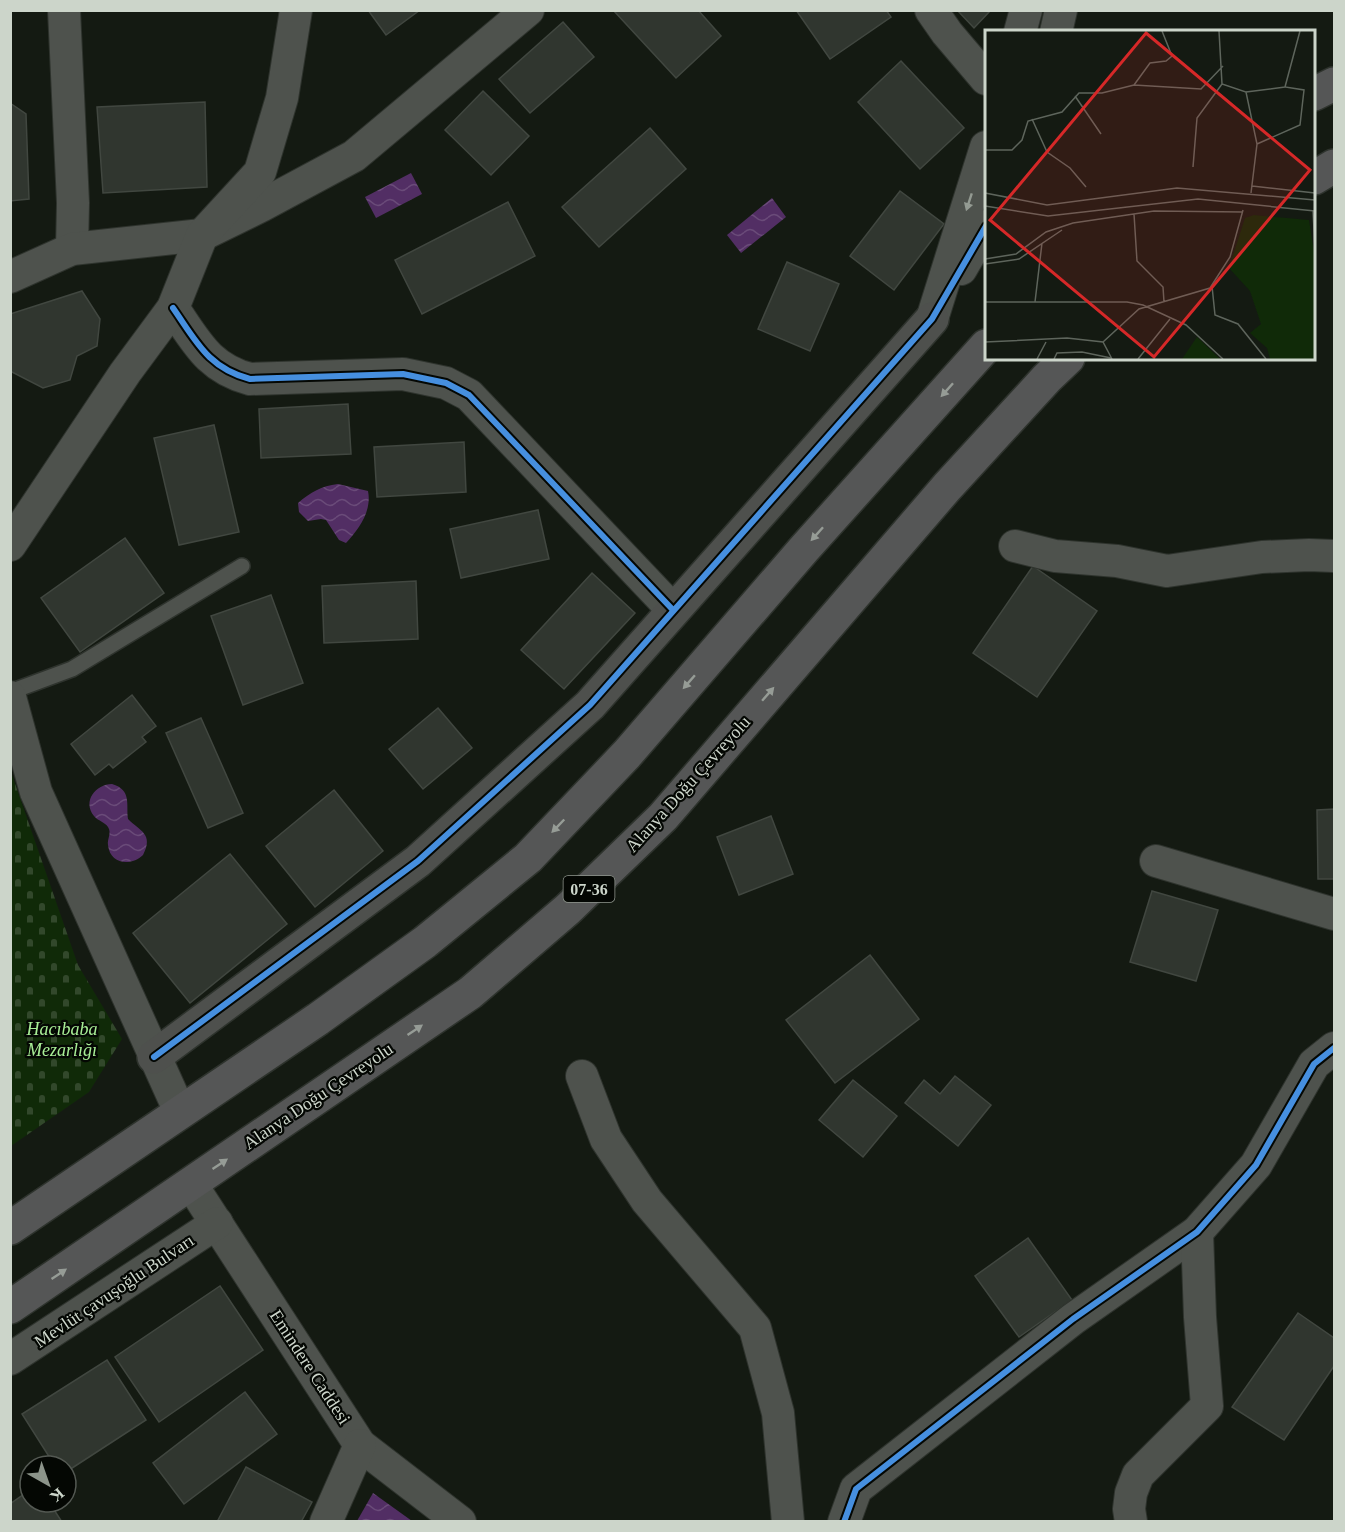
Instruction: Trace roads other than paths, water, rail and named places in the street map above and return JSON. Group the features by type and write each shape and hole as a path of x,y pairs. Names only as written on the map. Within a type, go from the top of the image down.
{"highway":[{"path":"1315,94 1335,84"},
{"path":"1315,177 1335,166"},
{"path":"10,1228 318,1019 425,942 528,858 627,754 804,549 985,348"},
{"name":"Alanya Doğu Çevreyolu","path":"10,1307 470,993 568,909 663,817 947,487 1066,360"}],"street":[{"path":"64,10 73,203 72,249"},
{"path":"10,545 125,373 173,308 202,235 260,172 282,98 296,10"},
{"path":"10,276 72,249 202,235 261,206 354,156 528,10"},
{"path":"931,10 947,33 985,77"},
{"path":"1021,30 1026,10"},
{"path":"1056,30 1061,10"},
{"path":"932,319 985,153"},
{"path":"154,1057 418,861 590,705 932,319 985,229"},
{"path":"173,308 205,355 237,376 250,379 403,374 446,383 469,395 673,610"},
{"path":"1015,546 1055,556 1118,561 1167,570 1262,557 1335,556"},
{"path":"11,703 36,792 180,1112"},
{"path":"1156,861 1335,914"},
{"path":"844,1521 855,1489 1074,1318 1197,1232 1256,1165 1314,1064 1335,1048"},
{"path":"582,1076 606,1139 647,1201 755,1328 777,1413 788,1521"},
{"name":"Emindere Caddesi","path":"190,1184 360,1445 460,1521"},
{"name":"Mevlüt çavuşoğlu Bulvarı","path":"10,1359 217,1223"},
{"path":"1131,1521 1129,1509 1131,1493 1138,1474 1207,1406 1200,1317 1197,1232"},
{"path":"326,1521 360,1445"}],"lane":[{"path":"11,703 72,669 242,566"}],"water":[{"path":"411,173 422,194 376,218 365,197"},
{"path":"772,198 786,217 741,253 727,235"},
{"path":"338,484 368,491 369,498 360,526 346,543 339,540 326,520 308,521 299,512 298,503 307,496 321,488"},
{"path":"112,784 123,790 127,798 128,819 141,830 146,838 143,855 133,861 122,862 113,857 108,845 109,829 96,818 91,810 92,794 101,787"},
{"path":"373,1493 412,1521 357,1521"}],"park label":[{"name":"Hacıbaba Mezarlığı","path":"62,1039"}]}
